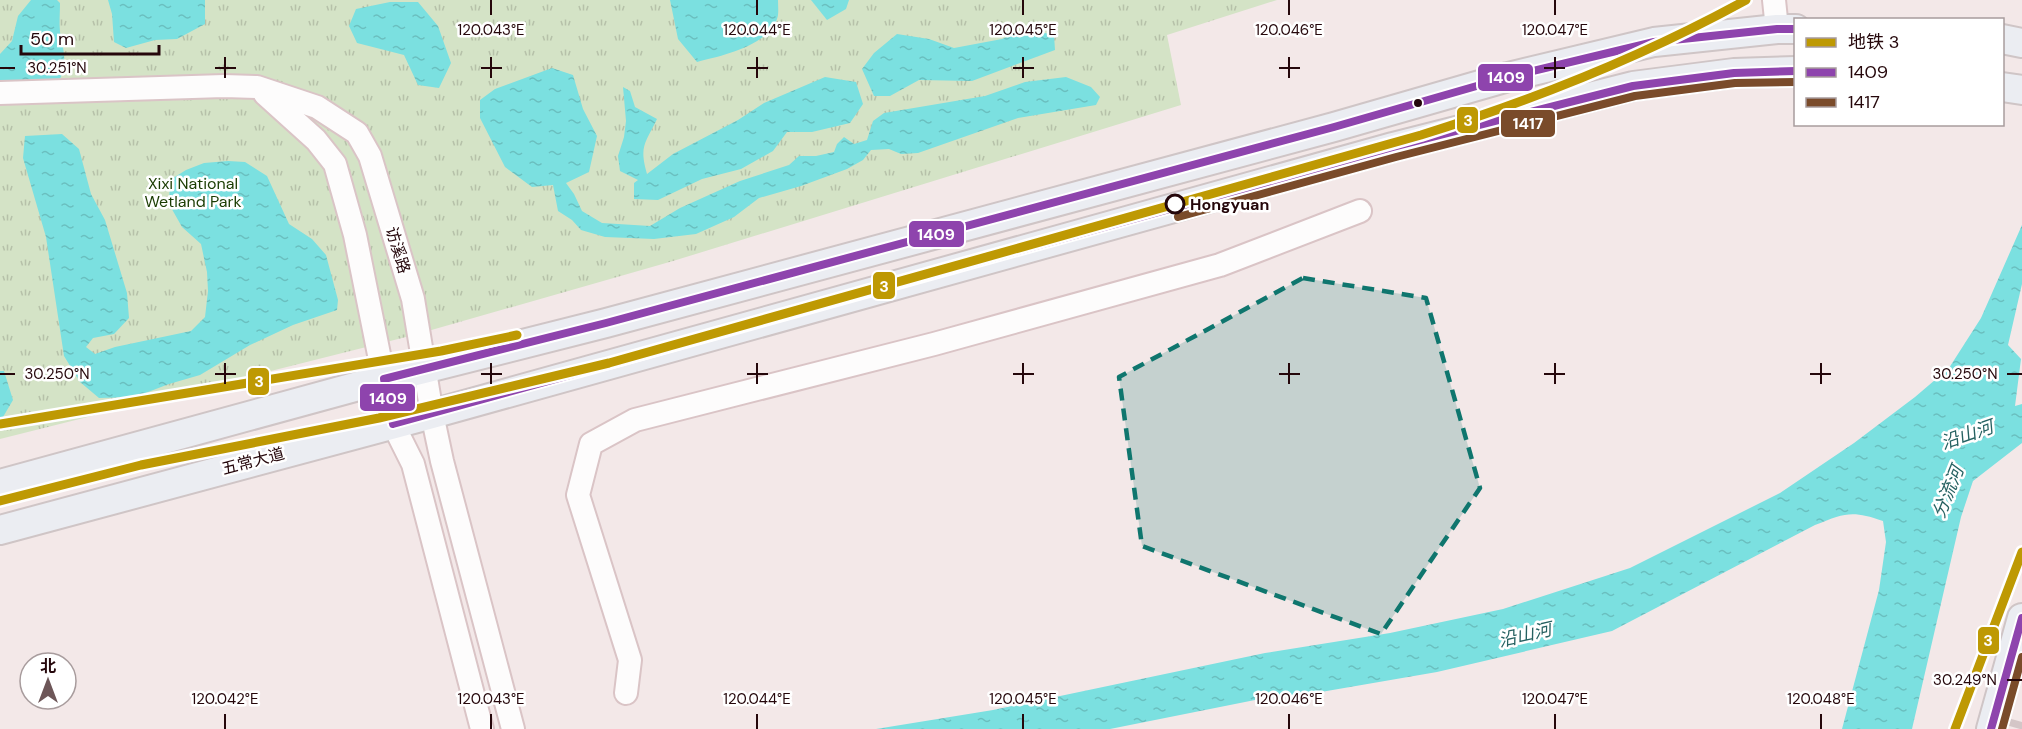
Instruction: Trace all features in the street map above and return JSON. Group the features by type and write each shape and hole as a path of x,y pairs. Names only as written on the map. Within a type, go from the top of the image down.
{"main road":[{"path":"0,484 384,379 606,323 1264,146 1508,76 1654,42 1786,29"},
{"path":"2004,39 2022,43"},
{"name":"五常大道","path":"0,530 432,414 1370,153 1633,86 1734,73 1794,71"},
{"path":"2004,87 2022,90"},
{"path":"1991,729 2022,618"}],"street":[{"path":"1774,0 1786,29"},
{"path":"257,87 316,140 335,164 355,235 393,423 414,464 482,729"},
{"name":"访溪路","path":"0,93 257,87 318,107 357,133 370,156 413,298 442,461 513,729"},
{"path":"626,693 630,660 578,495 591,444 635,420 934,344 1220,266 1360,211"}],"highlighted area":[{"path":"1303,278 1426,298 1480,488 1381,634 1142,546 1119,377"}],"green space":[{"name":"Xixi National Wetland Park","path":"0,0 1277,0 1167,35 1181,105 673,261 414,335 0,439"}],"water":[{"path":"31,0 57,0 60,3 64,67 60,79 0,82 0,54 12,41 18,16"},
{"path":"108,0 205,0 205,24 177,39 155,40 126,48 114,42 112,14"},
{"path":"670,0 778,0 778,15 772,28 754,43 730,53 697,62 678,39"},
{"path":"811,0 849,0 846,9 827,20"},
{"path":"390,2 418,2 438,26 451,63 439,88 418,85 404,55 357,43 349,26 356,9"},
{"path":"1027,29 1054,35 1055,50 972,81 919,80 890,96 874,96 862,69 874,53 897,34 929,39 954,48 1002,39"},
{"path":"552,68 573,75 583,109 597,136 589,172 566,183 582,211 602,223 650,226 680,208 740,181 789,165 799,156 816,156 834,152 837,144 844,137 854,144 867,140 873,121 884,113 985,96 1025,82 1066,77 1091,87 1100,97 1096,105 1018,118 918,153 901,154 889,149 871,150 863,160 847,169 759,198 734,217 696,234 654,239 605,237 581,230 572,220 558,211 553,185 532,187 505,167 480,118 480,100 495,89"},
{"path":"825,77 856,82 863,104 850,123 812,132 787,132 773,151 741,169 702,179 658,200 634,199 634,183 638,180 620,171 618,156 626,121 623,87 630,91 635,107 657,119 644,145 647,174 673,154 738,120 764,103"},
{"path":"62,134 79,149 91,194 105,220 127,293 129,318 114,334 93,338 86,347 95,354 115,347 191,331 205,317 208,291 207,272 201,244 182,227 169,204 170,180 204,163 245,162 267,176 289,224 312,239 326,255 338,300 337,310 293,325 250,345 200,375 135,397 99,398 80,382 64,356 46,237 23,158 25,136"},
{"path":"2022,225 2022,284 2008,345 2021,359 2015,406 2022,404 2022,443 1973,481 1961,517 1912,729 1842,729 1879,590 1886,542 1883,521 1864,515 1849,514 1815,525 1612,631 1437,672 1321,692 1265,698 1110,729 876,729 993,710 1265,653 1390,633 1503,609 1630,568 1780,493 1854,443 1949,368 1981,318"},
{"path":"0,371 4,371 13,400 3,417 0,418"}],"tunnel":[{"path":"2020,729 2022,722"}],"metro line":[{"name":"3","path":"0,501 141,465 379,418 609,363 1421,135 1587,76 1707,21 1746,0"},
{"name":"3","path":"0,424 441,351 517,335"},
{"name":"3","path":"1955,729 2022,552"}],"transit line":[{"name":"1409","path":"1794,29 1654,42 1508,77 1334,127 606,323 384,379 393,424 1393,147 1633,86 1734,73 1794,71"},
{"name":"1417","path":"1178,217 1396,157 1635,96 1735,83 1794,82"},
{"name":"1409","path":"1991,729 2022,618"},
{"name":"1417","path":"2002,729 2022,657"}],"place":[{"name":"Hongyuan","path":"1175,204"}],"water label":[{"name":"沿山河","path":"1967,435"},
{"name":"分流河","path":"1948,492"},
{"name":"沿山河","path":"1525,635"}]}
